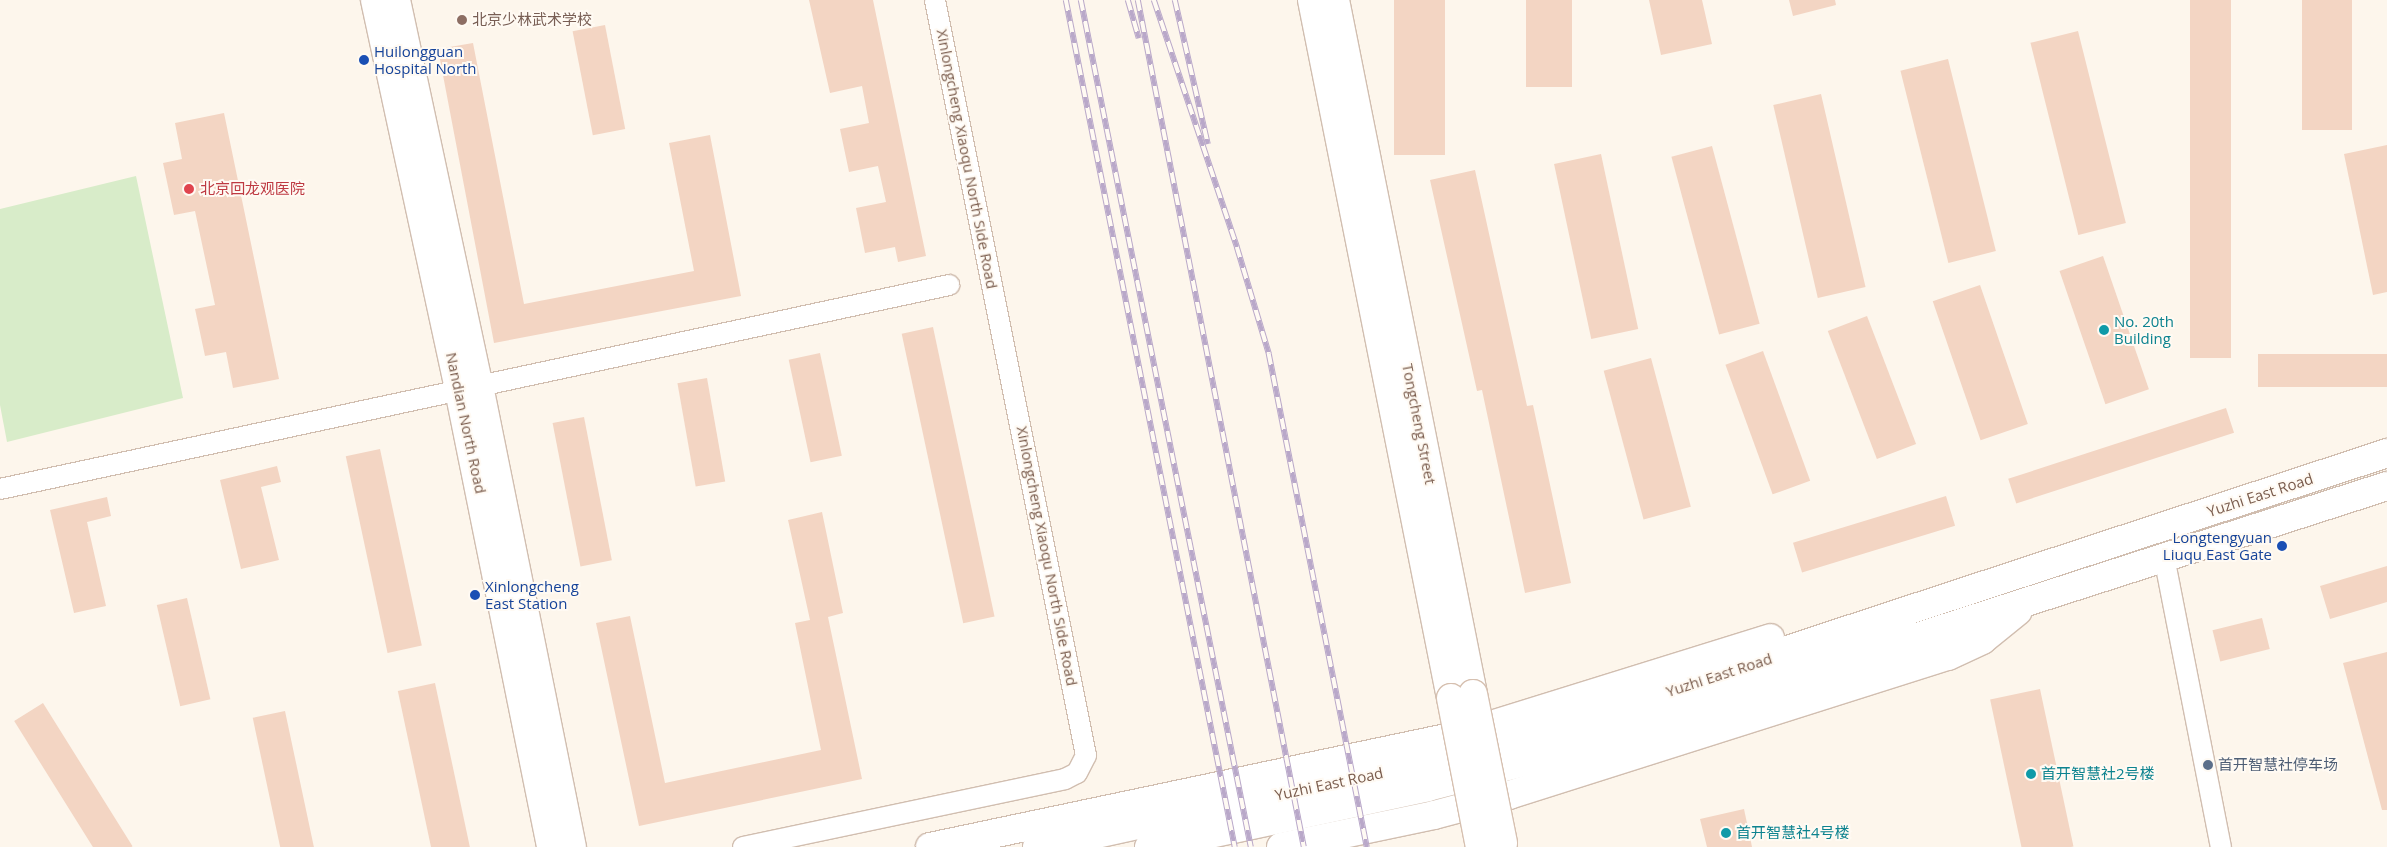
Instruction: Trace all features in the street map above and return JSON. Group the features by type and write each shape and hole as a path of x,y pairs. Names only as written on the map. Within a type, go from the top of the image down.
{"main road":[{"name":"Nandian North Road","path":"375,0 469,388 572,847"},
{"name":"Nandian North Road","path":"396,0 469,388 551,847"},
{"name":"Tongcheng Street","path":"1312,0 1496,846"},
{"name":"Tongcheng Street","path":"1335,0 1462,696"},
{"name":"Yuzhi East Road","path":"1037,847 1495,746 2387,453"},
{"name":"Yuzhi East Road","path":"1149,847 1428,787 1511,766 2387,486"},
{"path":"930,847 1456,736 1929,587 2039,568"},
{"path":"1281,847 1434,815 1509,795 1948,656 1982,640 2028,603 2047,595"}],"street":[{"name":"Xinlongcheng Xiaoqu North Side Road","path":"743,847 1064,779 1077,773 1086,756 935,0"},
{"path":"0,489 949,285"},
{"path":"2164,557 2221,847"}],"green space":[{"path":"136,176 183,398 7,442 0,405 0,209"}],"building":[{"path":"809,0 873,0 926,256 898,262 895,247 865,253 856,208 886,202 878,166 849,172 840,129 869,123 862,86 830,93"},
{"path":"1394,0 1445,0 1445,155 1394,155"},
{"path":"1526,0 1572,0 1572,87 1526,87"},
{"path":"1649,0 1702,0 1712,44 1661,55"},
{"path":"1789,0 1835,0 1836,5 1793,16"},
{"path":"2190,0 2231,0 2231,358 2190,358"},
{"path":"2302,0 2352,0 2352,130 2302,130"},
{"path":"605,25 625,129 593,135 573,31"},
{"path":"2078,31 2126,223 2078,235 2030,43"},
{"path":"473,43 524,304 694,271 669,143 710,135 741,296 494,343 438,49"},
{"path":"1948,59 1996,251 1948,263 1900,71"},
{"path":"1821,94 1866,287 1818,298 1773,105"},
{"path":"224,113 279,379 233,388 226,352 205,356 195,309 215,305 195,211 174,215 163,163 182,159 175,123"},
{"path":"2387,145 2387,292 2373,295 2344,154"},
{"path":"1712,146 1760,324 1719,335 1671,157"},
{"path":"1601,154 1638,329 1591,339 1554,164"},
{"path":"1475,170 1527,406 1533,405 1571,583 1525,593 1482,390 1477,391 1430,180"},
{"name":"No. 20th Building","path":"2103,256 2149,389 2105,404 2060,271"},
{"path":"1980,285 2028,424 1981,440 1933,301"},
{"path":"1867,316 1916,444 1877,459 1828,331"},
{"path":"933,327 995,617 963,623 902,334"},
{"path":"1763,351 1810,481 1773,494 1725,365"},
{"path":"820,353 842,456 811,462 789,360"},
{"path":"2258,354 2387,354 2387,387 2258,387"},
{"path":"1651,358 1691,507 1644,519 1604,371"},
{"path":"707,378 725,481 696,487 677,383"},
{"path":"2226,408 2234,433 2016,503 2008,479"},
{"path":"584,417 612,560 580,566 553,423"},
{"path":"380,449 422,646 388,653 346,456"},
{"path":"277,466 281,482 261,487 279,560 241,569 220,480"},
{"path":"1946,496 1955,526 1802,572 1793,543"},
{"path":"107,497 111,516 87,522 106,606 74,613 50,510"},
{"path":"822,512 843,613 828,617 862,779 639,826 596,623 630,616 665,783 821,750 795,623 810,620 788,520"},
{"path":"2387,566 2387,602 2330,619 2320,586"},
{"path":"187,598 210,699 180,706 157,605"},
{"path":"2262,618 2270,649 2220,661 2213,630"},
{"path":"2387,652 2387,810 2382,810 2343,663"},
{"path":"435,683 470,847 431,847 398,691"},
{"name":"首开智慧社2号楼","path":"2040,689 2073,846 2021,847 1990,700"},
{"path":"43,703 133,846 93,847 14,721"},
{"path":"285,711 314,847 280,847 253,718"},
{"name":"首开智慧社4号楼","path":"1744,809 1752,847 1707,847 1700,819"}],"railway":[{"path":"1066,0 1235,847"},
{"path":"1081,0 1251,847"},
{"path":"1128,0 1139,38"},
{"path":"1138,0 1304,847"},
{"path":"1154,0 1237,247 1269,354 1367,847"},
{"path":"1175,0 1208,144"}],"place":[{"name":"北京少林武术学校","path":"462,20"},
{"name":"Huilongguan Hospital North","path":"364,60"},
{"name":"北京回龙观医院","path":"189,189"},
{"name":"No. 20th Building","path":"2104,330"},
{"name":"Longtengyuan Liuqu East Gate","path":"2282,546"},
{"name":"Xinlongcheng East Station","path":"475,595"},
{"name":"首开智慧社停车场","path":"2208,765"},
{"name":"首开智慧社2号楼","path":"2031,774"},
{"name":"首开智慧社4号楼","path":"1726,833"}]}
